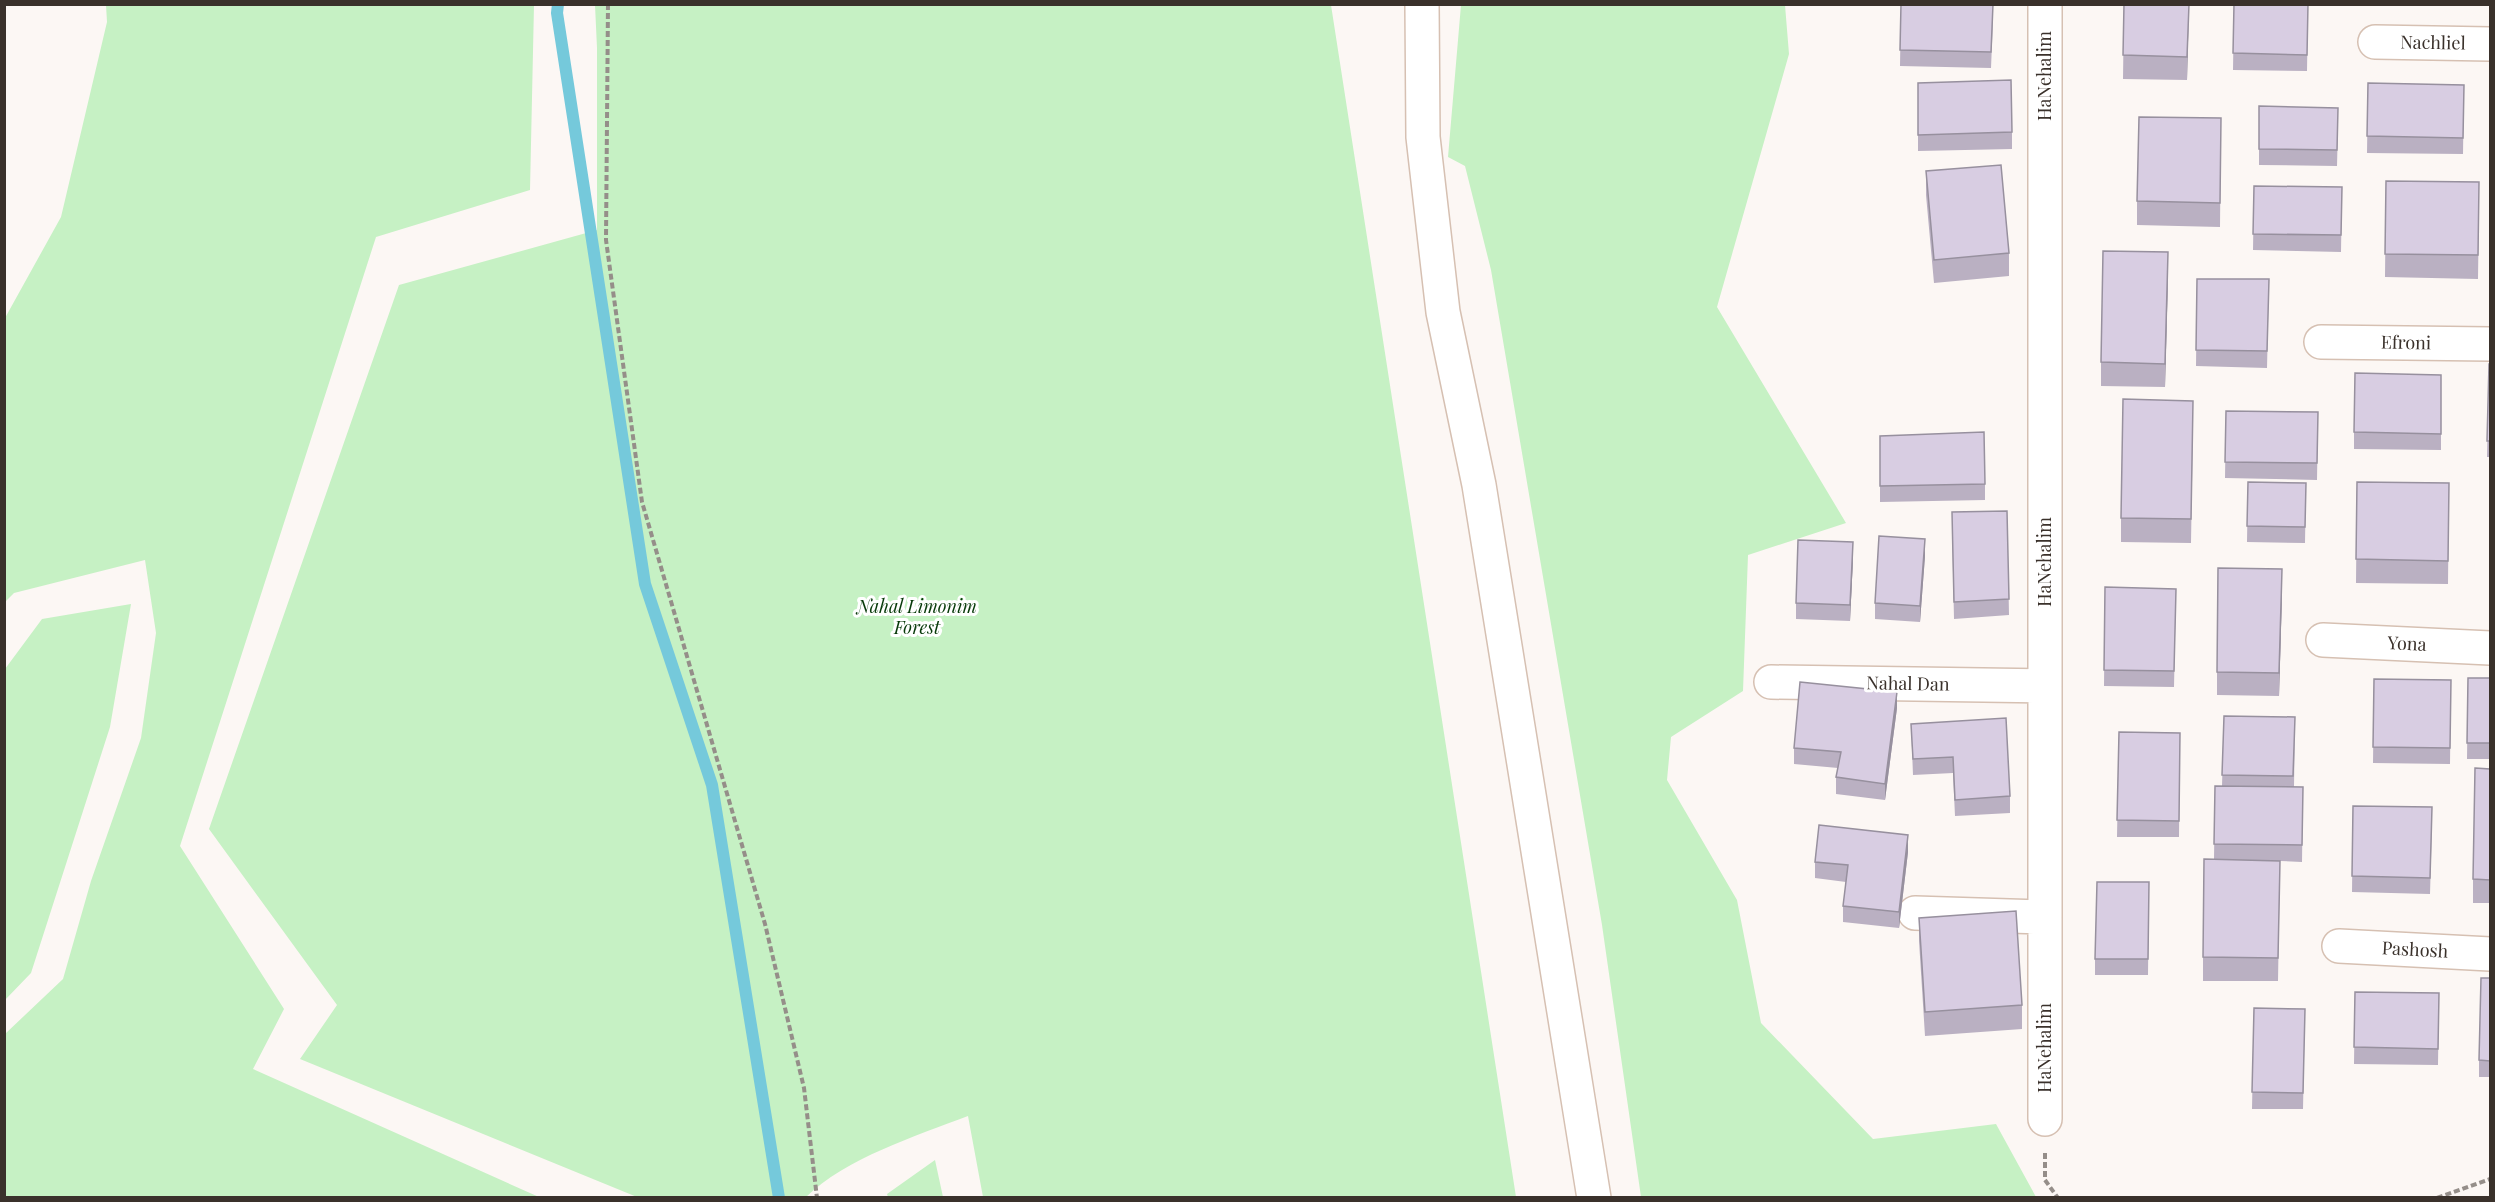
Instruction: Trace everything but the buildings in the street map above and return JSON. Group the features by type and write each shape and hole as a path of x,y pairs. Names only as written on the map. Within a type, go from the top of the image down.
{"street":[{"path":"1422,4 1423,136 1443,312 1479,485 1594,1197"},
{"name":"HaNehalim","path":"2044,1119 2045,4"},
{"name":"Nachliel","path":"2375,42 2490,44"},
{"name":"Efroni","path":"2321,342 2490,344"},
{"name":"Yona","path":"2323,640 2490,648"},
{"name":"Nahal Dan","path":"1771,682 2045,686"},
{"path":"1915,913 2045,917"},
{"name":"Pashosh","path":"2340,946 2490,954"}],"path":[{"path":"608,4 606,240 642,502 765,924 804,1088 817,1197"},
{"path":"2044,1119 2045,1180 2058,1197"},
{"path":"2437,1197 2490,1179"}],"green space":[{"path":"106,5 534,5 530,190 376,237 180,846 284,1009 253,1069 539,1197 5,1197 5,1034 63,979 91,881 141,738 156,633 145,560 14,593 5,602 5,318 61,217 107,22"},
{"name":"Nahal Limonim Forest","path":"595,5 1331,5 1516,1197 983,1197 968,1116 882,1149 822,1183 806,1197 637,1197 300,1059 337,1005 209,829 399,285 597,230"},
{"path":"1461,5 1785,5 1789,54 1717,307 1846,523 1748,555 1743,691 1671,737 1667,780 1737,900 1761,1023 1873,1139 1996,1124 2036,1197 1641,1197 1602,925 1491,270 1465,166 1448,157"},
{"path":"131,604 110,727 31,973 5,1000 5,669 42,619"},
{"path":"935,1160 943,1197 888,1197 887,1194"}],"waterway":[{"path":"558,4 557,13 645,584 712,785 779,1198"}]}
